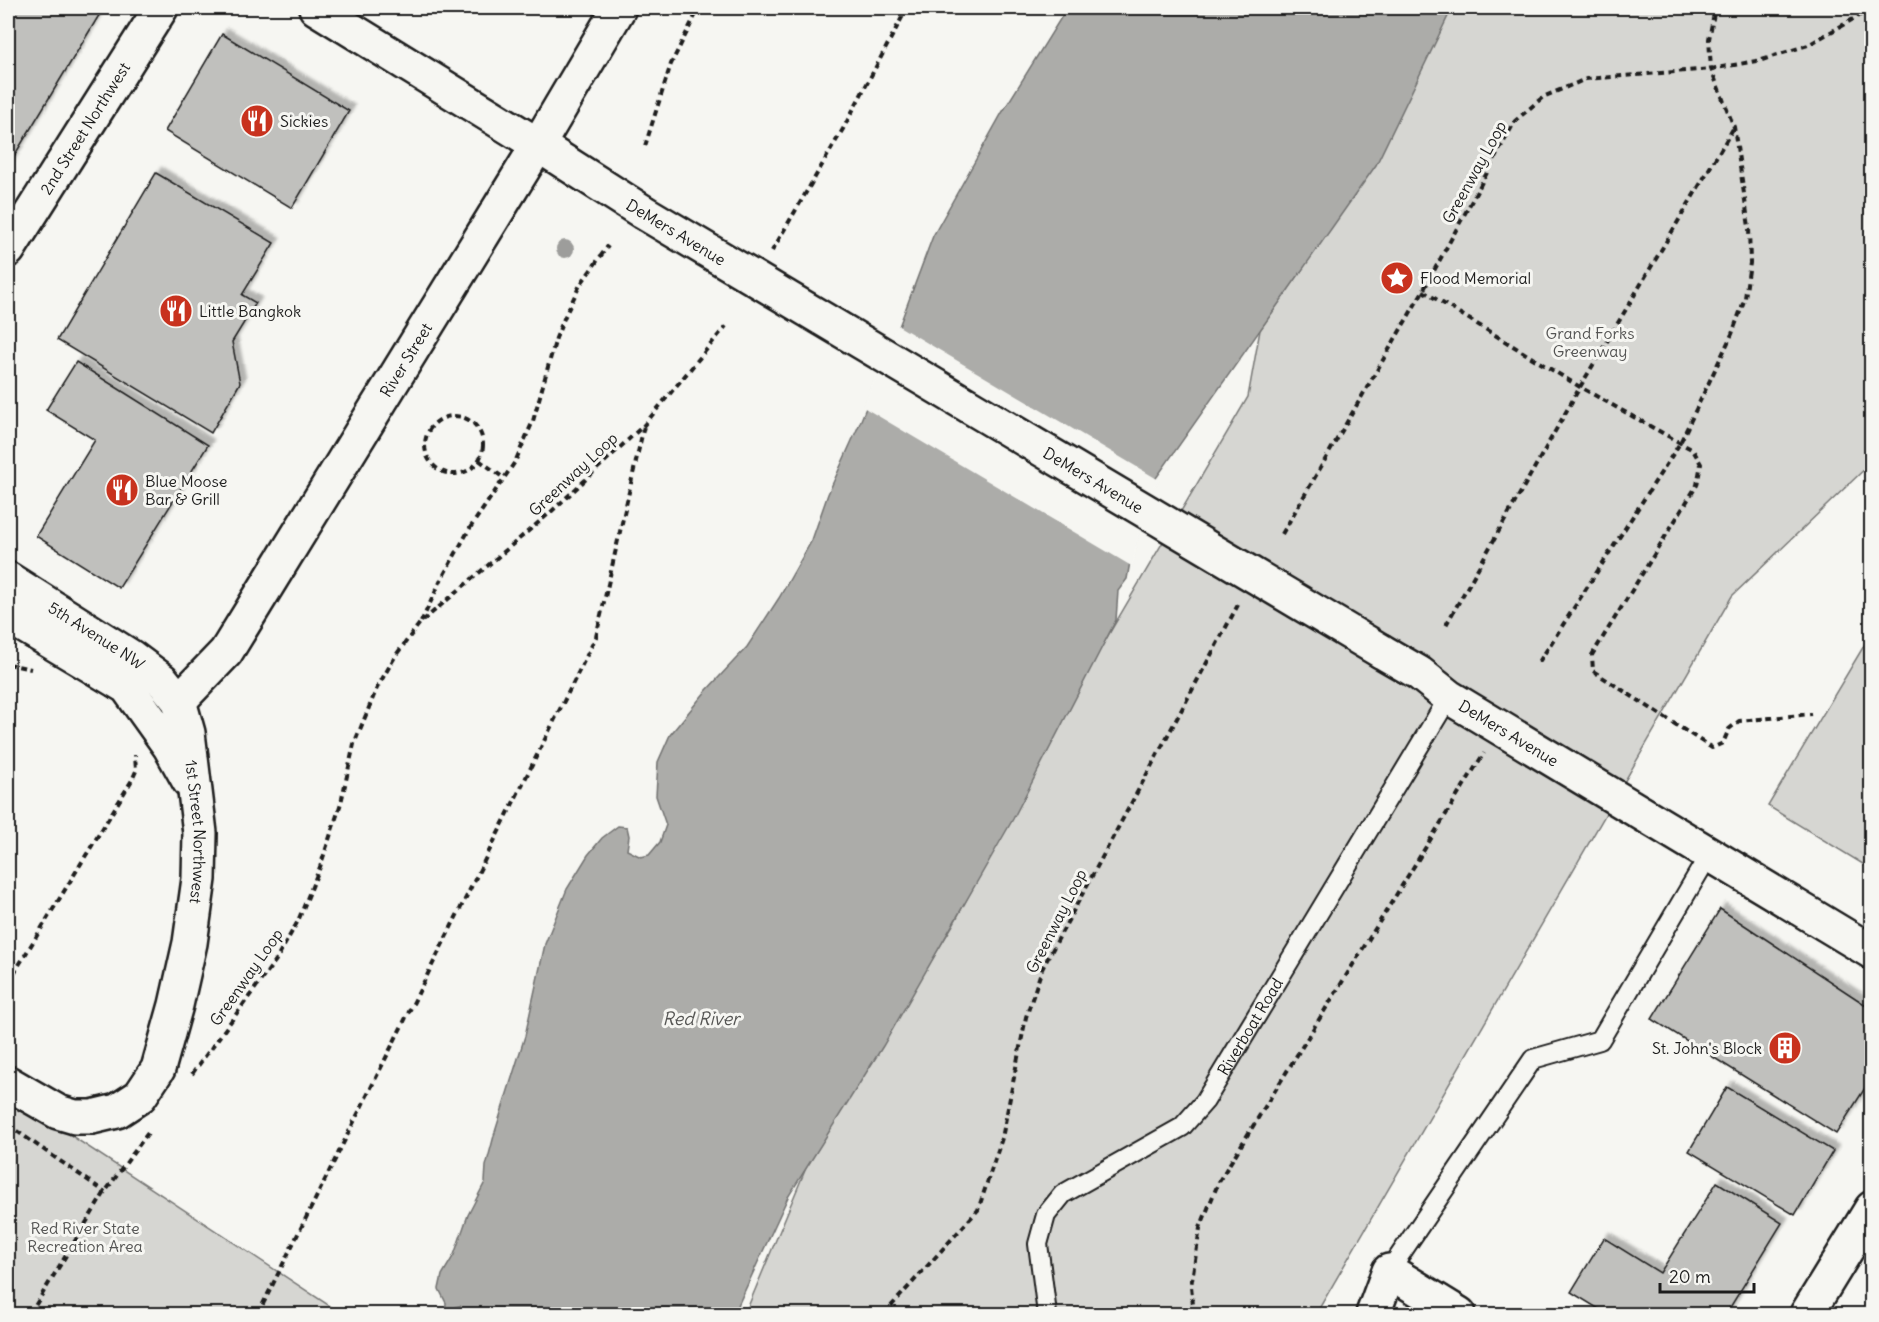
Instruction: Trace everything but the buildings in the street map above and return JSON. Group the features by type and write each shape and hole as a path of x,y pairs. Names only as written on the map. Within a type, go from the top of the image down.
{"street":[{"name":"2nd Street Northwest","path":"8,250 161,8"},
{"name":"DeMers Avenue","path":"316,8 643,212 1381,651 1419,674 1449,697 1872,952"},
{"name":"River Street","path":"179,701 226,652 538,145 619,8"},
{"name":"5th Avenue NW","path":"8,579 131,657 162,680 179,701"},
{"path":"8,616 127,687 170,747 197,796"},
{"name":"1st Street Northwest","path":"8,1083 58,1112 75,1117 92,1117 117,1111 140,1096 158,1069 190,943 199,879 200,833 197,796 188,733 179,701"},
{"path":"1807,1314 1872,1208"},
{"path":"1373,1314 1389,1271 1460,1314"}],"lane":[{"name":"Riverboat Road","path":"1047,1314 1038,1244 1046,1215 1064,1194 1182,1127 1205,1101 1449,697"},
{"path":"1389,1271 1533,1059 1600,1040 1709,855"}],"path":[{"path":"645,146 671,64 699,8"},
{"path":"772,251 843,129 907,8"},
{"path":"1539,662 1680,443 1732,334 1744,298 1750,263 1749,227 1734,127 1711,69 1709,39 1715,8"},
{"name":"Greenway Loop","path":"1282,534 1422,291 1515,121 1543,96 1586,79 1711,69 1762,60 1808,45 1870,8"},
{"path":"1446,625 1580,387 1734,127"},
{"name":"Greenway Loop","path":"186,1081 276,960 298,921 320,867 341,803 354,744 377,688 396,655 420,623 470,528 515,462 533,421 556,338 565,316 580,285 608,246"},
{"path":"1422,291 1580,387 1692,450 1701,464 1696,485 1592,655 1593,671 1712,748 1723,743 1729,729 1739,721 1811,714"},
{"name":"Greenway Loop","path":"420,623 552,511 644,425 726,326"},
{"path":"450,415 470,420 482,435 484,446 478,460 468,470 460,473 450,474 434,466 428,459 425,441 433,424 440,418 450,415"},
{"path":"258,1314 596,637 644,425"},
{"path":"478,460 504,478"},
{"name":"Greenway Loop","path":"884,1314 978,1210 1002,1138 1026,1017 1042,969 1240,602"},
{"path":"8,664 37,669"},
{"path":"1194,1314 1191,1286 1200,1228 1219,1180 1500,726"},
{"path":"8,983 132,780 136,771 135,752"},
{"path":"8,1125 105,1192"},
{"path":"30,1314 105,1192 152,1127"},
{"path":"1863,1314 1872,1300"}],"green space":[{"name":"Grand Forks Greenway","path":"1452,8 1871,8 1871,463 1732,596 1316,1314 745,1314 806,1168 953,925 1096,656 1248,397 1260,330 1300,273"},
{"path":"1871,634 1872,869 1768,806"},
{"name":"Red River State Recreation Area","path":"8,1094 342,1314 8,1314"}],"water":[{"name":"Red River","path":"1067,8 1452,8 1376,165 1149,488 1137,523 1127,579 1118,591 1116,620 1013,819 883,1046 788,1197 734,1314 460,1314 460,1306 455,1307 451,1314 445,1314 446,1303 439,1289 442,1275 454,1255 468,1215 485,1182 486,1166 495,1132 525,1036 545,944 567,889 588,855 602,838 618,826 627,827 629,836 627,850 641,857 649,855 660,842 666,825 656,796 658,762 670,735 706,691 747,647 779,598 812,540 828,494 897,332 933,236 1002,113"}],"pier":[{"path":"897,325 1159,480 1152,490 1148,508 1140,524 1133,567 863,407"}],"place":[{"name":"Sickies","path":"257,121"},
{"name":"Flood Memorial","path":"1397,278"},
{"name":"Little Bangkok","path":"176,311"},
{"name":"Blue Moose Bar & Grill","path":"122,490"},
{"name":"St. John's Block","path":"1785,1048"}]}
